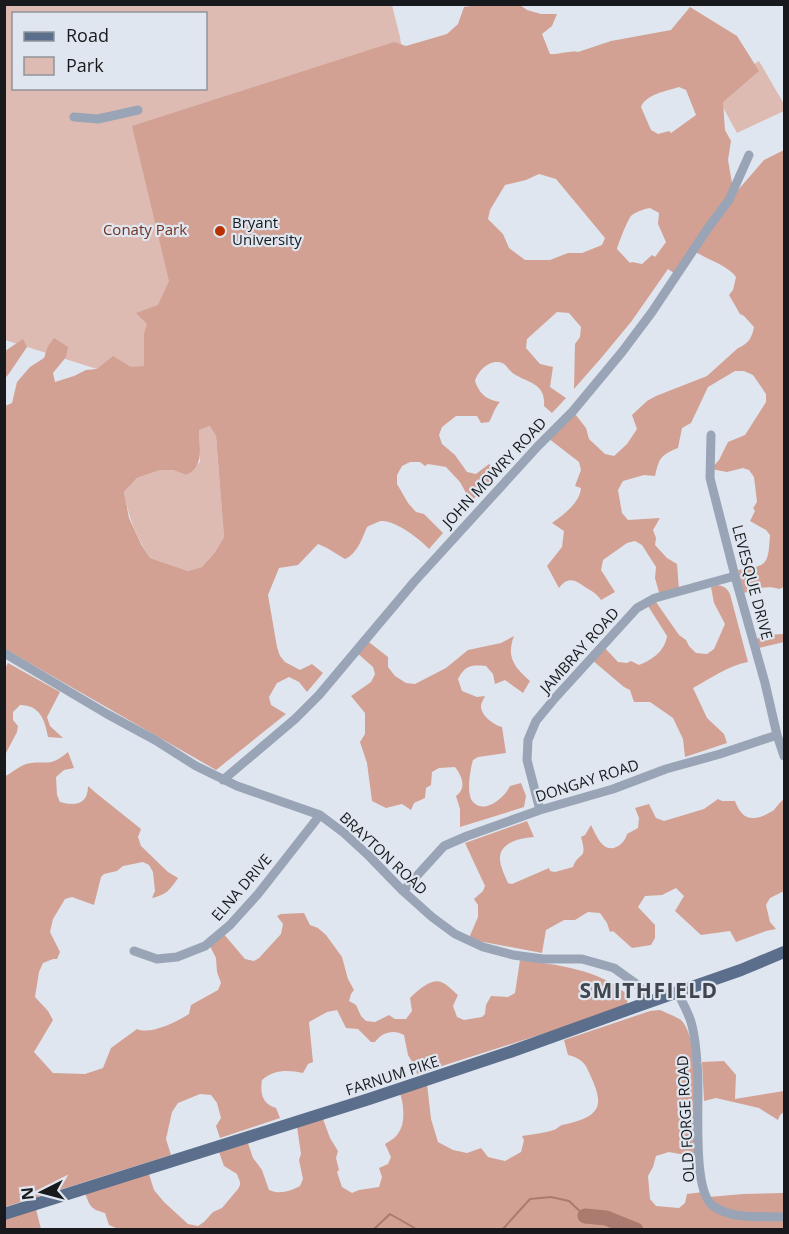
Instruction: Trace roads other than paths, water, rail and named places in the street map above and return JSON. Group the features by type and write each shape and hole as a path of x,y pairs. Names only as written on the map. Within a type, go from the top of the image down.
{"main road":[{"name":"FARNUM PIKE","path":"4,1214 510,1053 741,970 784,952"}],"street":[{"path":"74,117 98,118 138,111"},
{"name":"JOHN MOWRY ROAD","path":"224,780 295,719 319,695 414,582 573,411 652,312 729,200 749,155"},
{"name":"LEVESQUE DRIVE","path":"711,435 710,478 777,735"},
{"name":"JAMBRAY ROAD","path":"540,810 527,760 528,740 536,721 555,698 637,608 654,598 735,576"},
{"name":"BRAYTON ROAD","path":"4,653 196,766 257,794 320,815 344,833 432,917 455,934 483,947 513,955 543,959 582,959 614,968 639,986 649,1002"},
{"path":"777,735 784,756"},
{"name":"DONGAY ROAD","path":"403,891 444,846 467,836 540,810 613,789 666,769 777,735"},
{"name":"ELNA DRIVE","path":"134,951 157,959 177,957 205,946 230,925 258,894 320,815"},
{"name":"OLD FORGE ROAD","path":"678,993 691,1022 695,1044 698,1067 698,1151 705,1196 712,1205 728,1214 784,1217"}],"waterway":[{"path":"502,1230 530,1199 551,1197 569,1201 585,1216"},
{"path":"373,1230 390,1214 418,1230"},
{"path":"585,1216 606,1218 636,1230"}],"place":[{"name":"Bryant University","path":"220,231"}],"district":[{"name":"SMITHFIELD","path":"649,990"}],"park label":[{"name":"Conaty Park","path":"145,229"}]}
